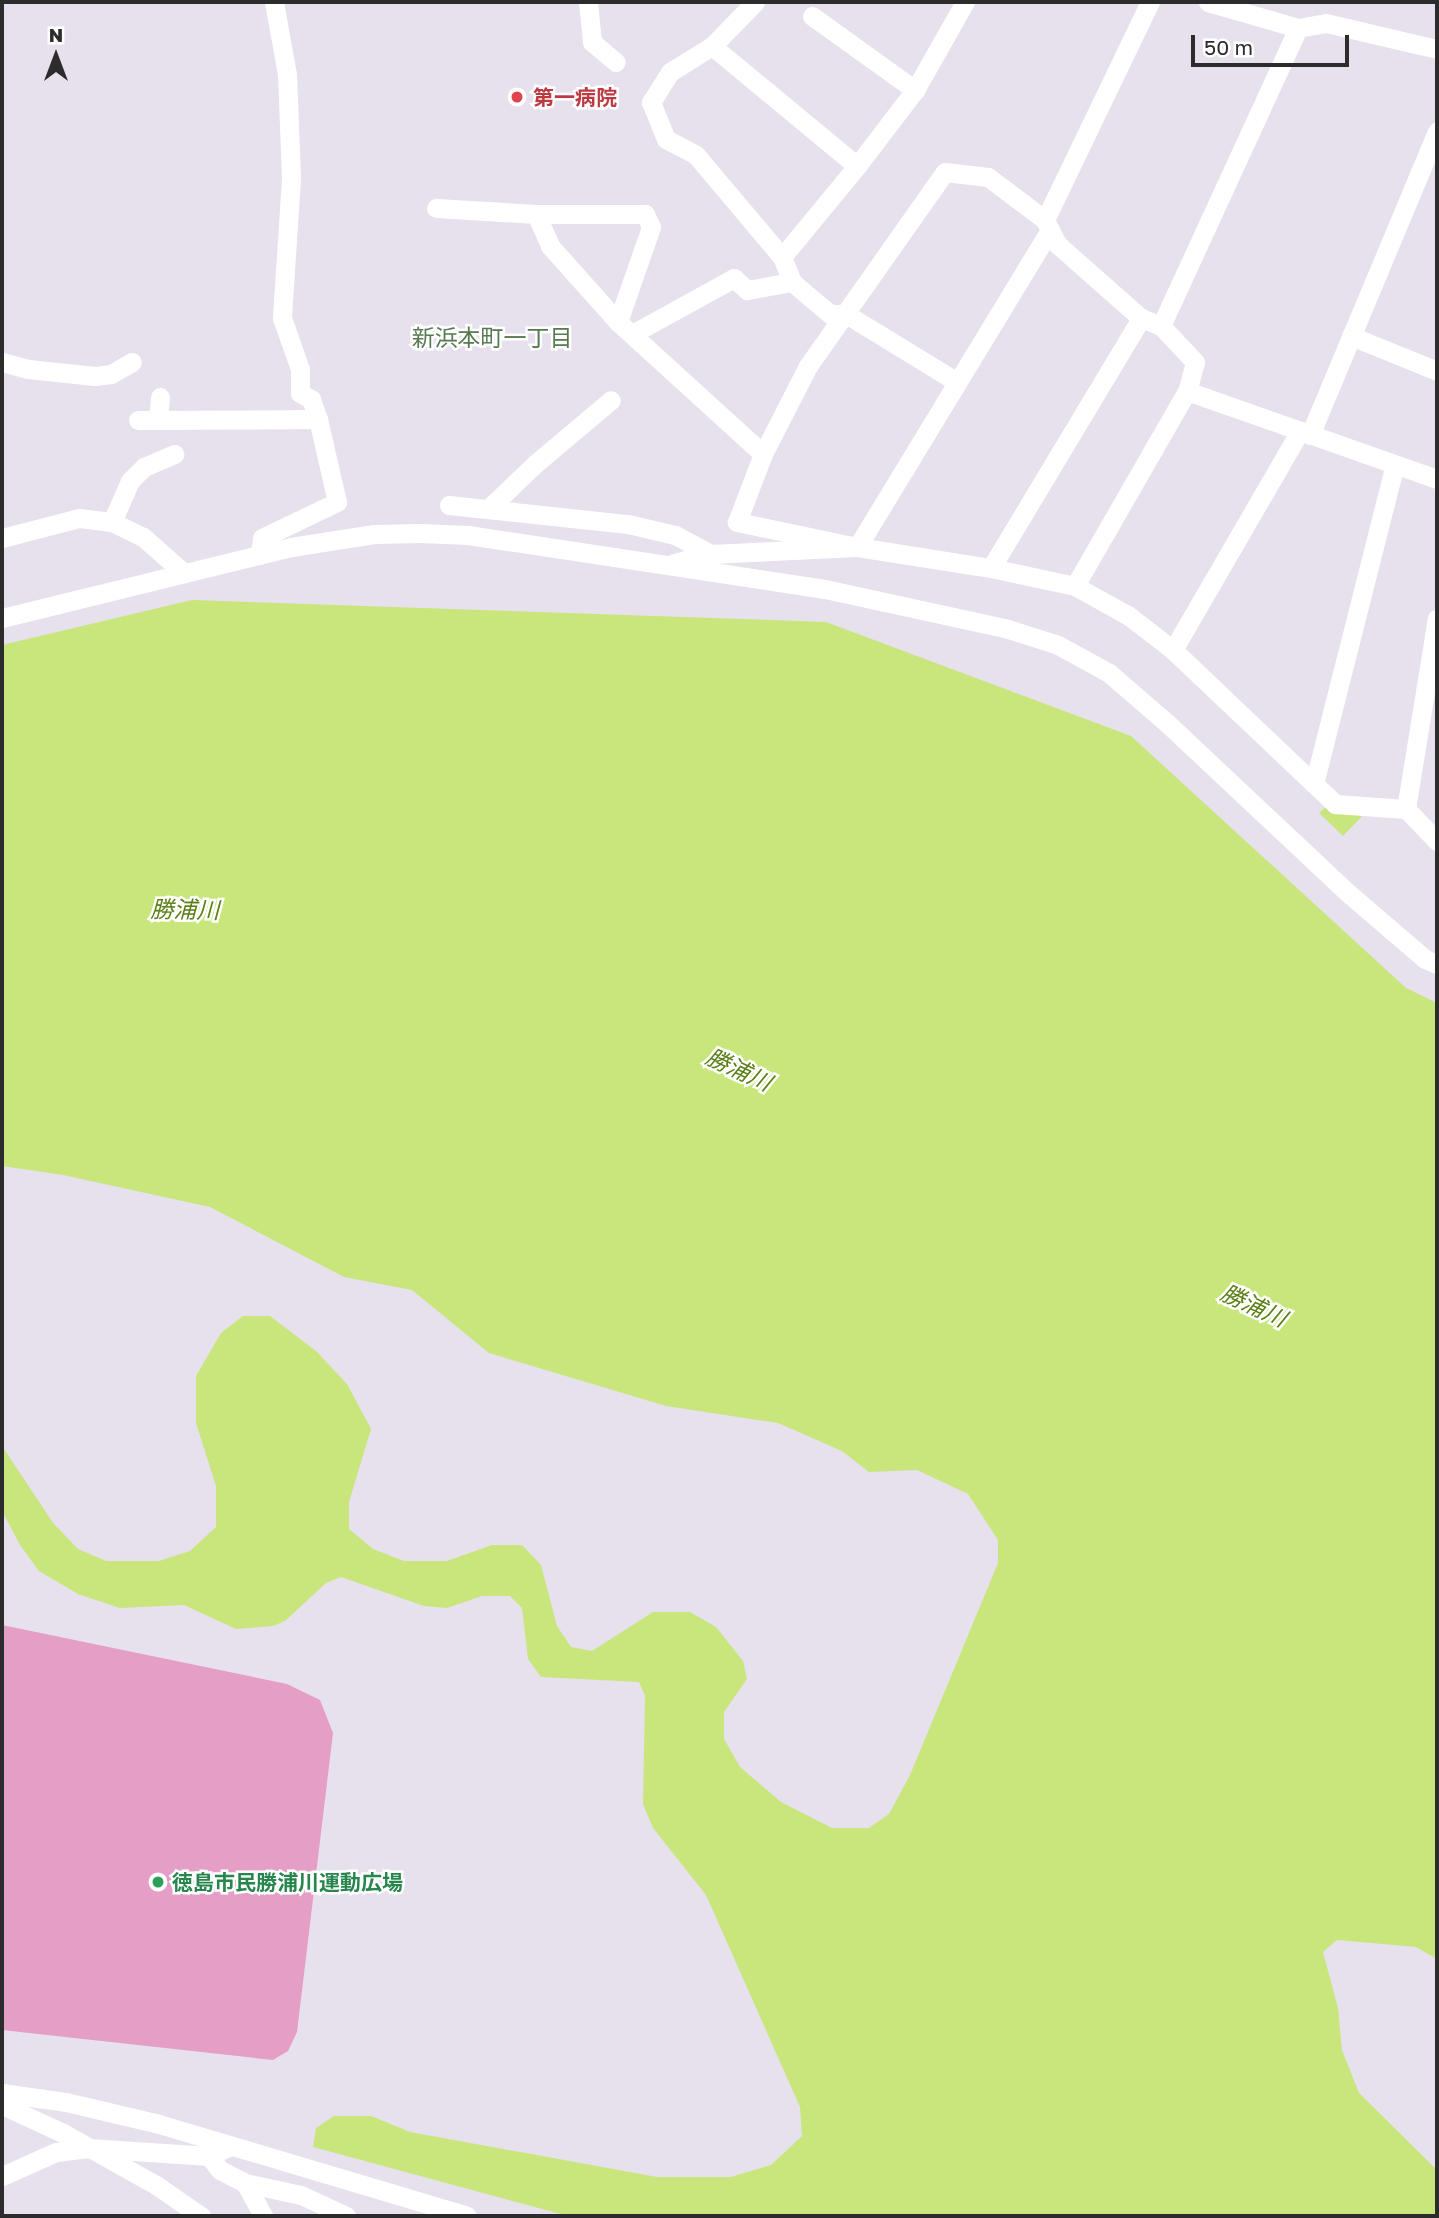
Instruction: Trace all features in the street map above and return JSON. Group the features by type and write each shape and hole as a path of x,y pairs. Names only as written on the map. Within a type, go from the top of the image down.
{"street":[{"path":"260,555 262,538 337,502 318,419 312,399 300,393 300,369 282,318 291,178 288,74 274,2"},
{"path":"588,2 592,43 616,62"},
{"path":"755,2 712,46 670,72 651,102 666,139 696,155 782,257 792,282 830,314 846,314 957,382"},
{"path":"782,257 915,90 965,2"},
{"path":"857,547 1048,225 1150,2"},
{"path":"1218,3 1298,28 1326,23 1437,49"},
{"path":"812,16 915,90"},
{"path":"1161,326 1298,28"},
{"path":"712,46 857,166"},
{"path":"1173,650 1305,433 1351,336 1437,131"},
{"path":"1075,586 1188,391 1195,362 1161,326 1141,318 1057,244 1048,225 988,177 945,172 808,366 763,454 737,522 857,547 991,568 1075,586 1129,616 1173,650 1335,804 1406,809 1437,842"},
{"path":"436,208 536,214 645,214 651,227 625,328"},
{"path":"536,214 550,246 625,328 763,454"},
{"path":"625,328 734,278 747,290 792,282"},
{"path":"991,568 1141,318"},
{"path":"1351,336 1437,372"},
{"path":"2,362 28,369 95,376 111,374 132,362"},
{"path":"1188,391 1437,479"},
{"path":"160,397 148,420 255,412 318,419"},
{"path":"488,509 535,464 611,400"},
{"path":"112,522 130,481 144,467 174,454"},
{"path":"1314,784 1395,465"},
{"path":"449,505 628,524 675,535 710,554"},
{"path":"2,538 79,518 112,522 143,537 184,573"},
{"path":"2,618 260,555 374,534 421,533 468,535 825,589 1008,629 1058,645 1109,673 1168,724 1348,894 1425,959 1437,964"},
{"path":"666,565 710,554 857,547"},
{"path":"1406,809 1434,662 1437,618"},
{"path":"2,2093 66,2102 159,2124 228,2147 467,2216"},
{"path":"2,2105 31,2116 156,2185 201,2216"},
{"path":"2,2176 56,2152 89,2148 209,2156 228,2147"},
{"path":"209,2156 220,2170 245,2183 301,2195 334,2214"},
{"path":"245,2183 263,2216"}],"shaded area":[{"name":"徳島市民勝浦川運動広場","path":"2,1625 287,1684 320,1700 333,1733 297,2032 288,2051 273,2060 2,2030"}],"water":[{"name":"勝浦川","path":"192,600 826,622 1131,736 1406,988 1437,1003 1437,1959 1416,1947 1337,1940 1323,1952 1338,2008 1342,2050 1359,2093 1437,2170 1437,2216 568,2216 313,2147 316,2128 334,2116 371,2116 410,2132 657,2177 731,2177 771,2165 802,2136 800,2107 706,1895 653,1828 643,1804 645,1696 639,1682 541,1677 528,1659 522,1608 510,1596 482,1596 447,1608 424,1606 341,1577 326,1583 285,1621 273,1626 236,1629 184,1605 120,1608 78,1594 39,1571 20,1545 2,1511 2,1446 53,1523 78,1549 106,1561 159,1561 190,1551 216,1527 216,1486 196,1423 196,1376 221,1333 243,1316 270,1316 316,1351 347,1384 371,1429 349,1502 349,1529 373,1549 404,1561 447,1561 492,1545 522,1545 541,1565 557,1626 571,1647 592,1651 653,1612 690,1612 716,1627 743,1661 747,1679 724,1712 724,1739 740,1767 781,1802 832,1828 869,1828 889,1814 910,1775 998,1563 998,1540 968,1494 917,1470 869,1472 842,1451 778,1423 666,1406 489,1353 412,1290 344,1277 210,1207 63,1175 2,1166 2,645"},
{"path":"1327,806 1365,813 1343,836 1319,813"}],"place":[{"name":"第一病院","path":"517,97"},
{"name":"徳島市民勝浦川運動広場","path":"158,1882"}],"district":[{"name":"新浜本町一丁目","path":"492,337"}]}
